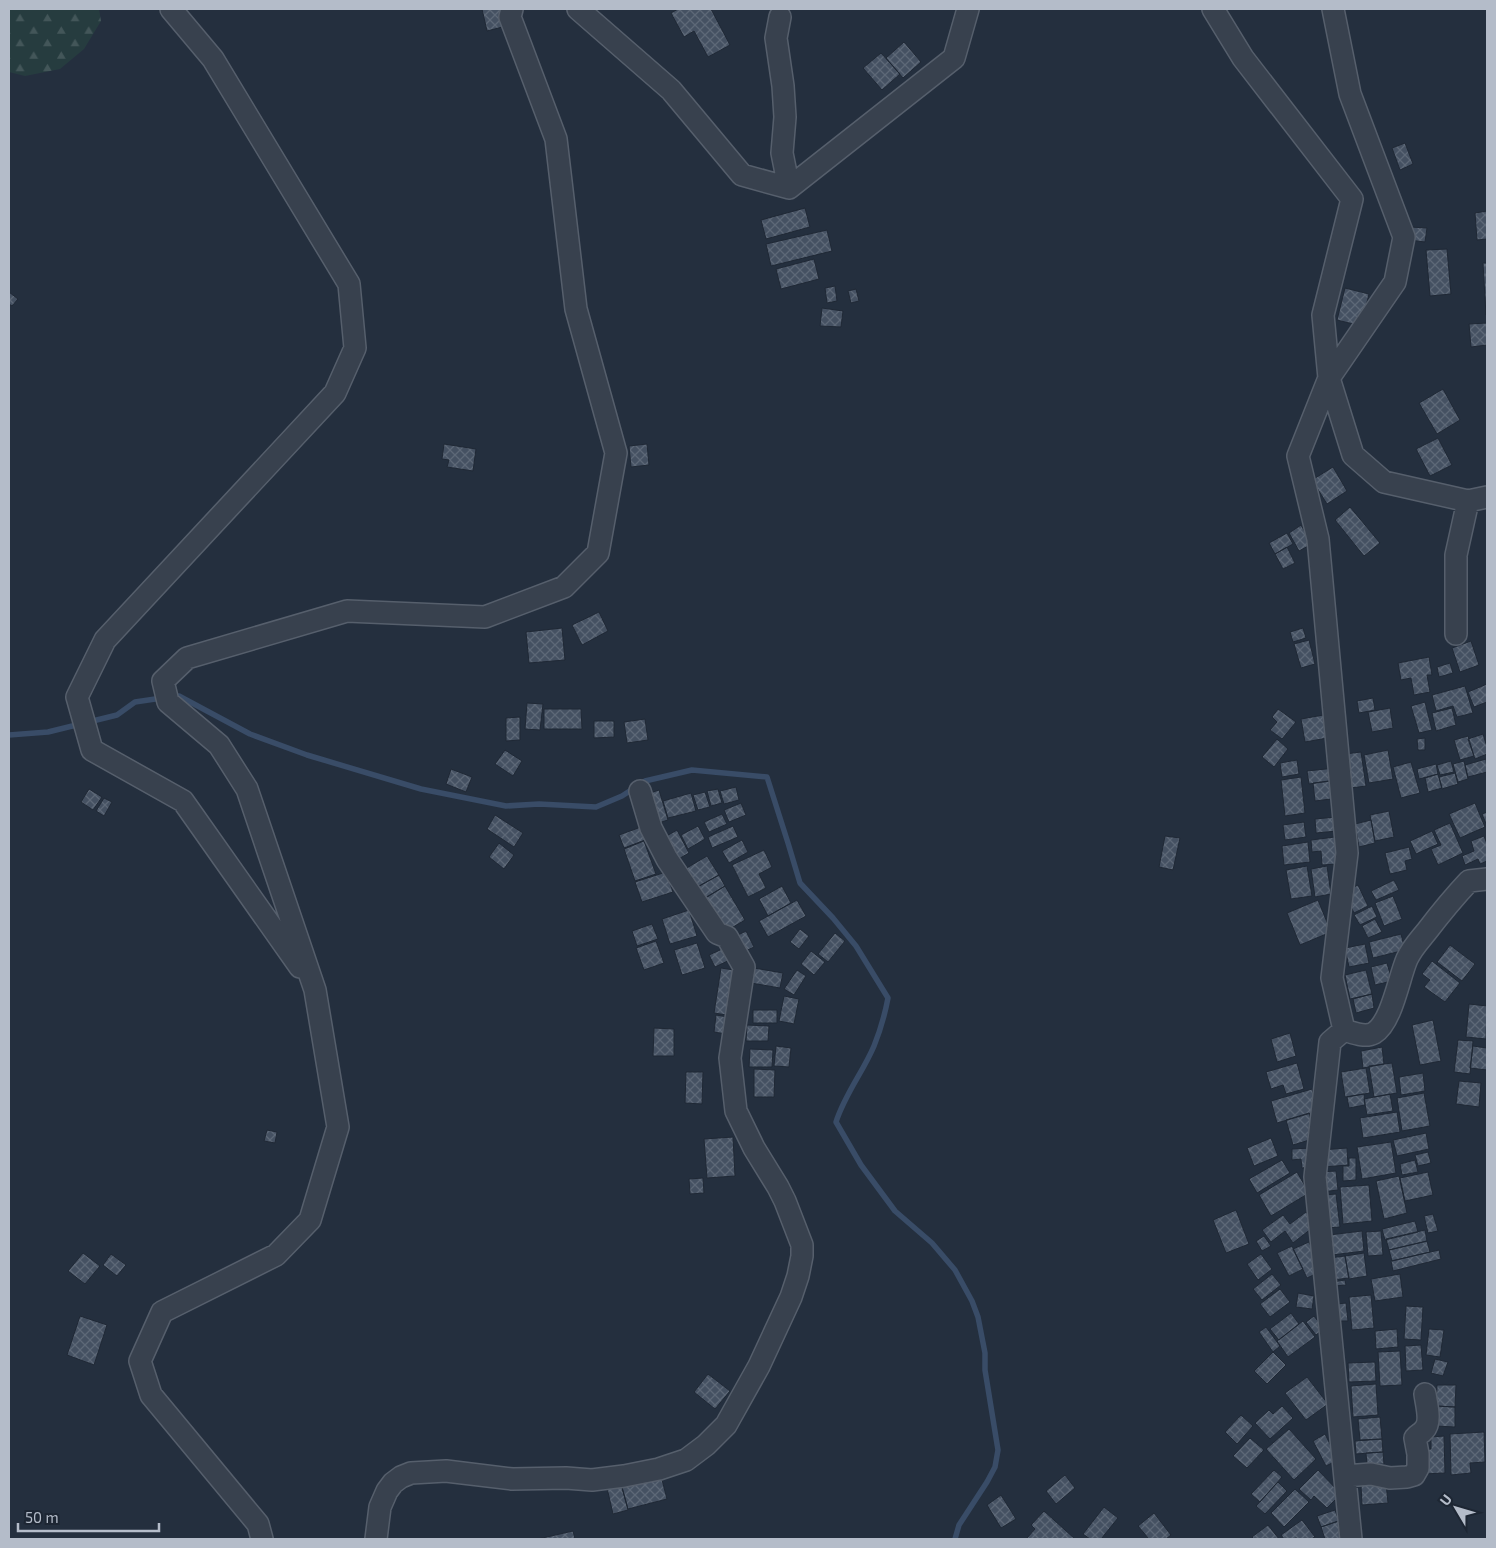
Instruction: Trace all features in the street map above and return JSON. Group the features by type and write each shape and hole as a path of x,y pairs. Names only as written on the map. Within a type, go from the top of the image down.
{"street":[{"path":"171,9 213,59 349,284 355,348 336,393 105,640 77,696 92,750 183,801 315,990"},
{"path":"262,1539 258,1524 151,1395 140,1361 162,1312 276,1255 310,1220 338,1127 315,990 247,789 219,745 168,702 163,680 187,658 347,611 485,616 564,587 598,553 616,453 576,309 556,139 510,17 512,9"},
{"path":"578,9 671,90 742,175 789,188"},
{"path":"789,188 954,58 968,9"},
{"path":"1213,9 1243,58 1352,199 1323,315 1329,378 1352,454 1384,482 1478,499 1456,555 1456,634"},
{"path":"1333,9 1350,94 1404,237 1395,282 1329,378 1298,456 1318,540 1347,854 1332,978 1344,1030"},
{"path":"780,17 776,38 783,86 785,117 782,153 789,188"},
{"path":"376,1539 380,1507 387,1491 402,1477 411,1473 446,1471 512,1479 566,1478 592,1480 659,1469 686,1460 706,1445 726,1425 759,1366 791,1297 798,1276 802,1246 792,1216 778,1187 754,1148 736,1111 730,1058 744,967 727,938 717,933 667,859 651,828 640,791"},
{"path":"1344,1030 1366,1036 1379,1029 1397,990 1406,960 1413,946 1469,881 1487,879"},
{"path":"1344,1030 1330,1042 1315,1178 1351,1539"},
{"path":"1345,1476 1371,1474 1390,1478 1411,1477 1416,1474 1418,1454 1415,1438 1427,1426 1428,1418 1425,1394"}],"green space":[{"path":"9,9 99,9 101,21 84,49 60,69 25,76 9,72"}],"building":[{"path":"482,9 506,9 510,25 487,31"},
{"path":"678,9 711,9 730,45 708,57 694,31 684,37 671,13"},
{"path":"904,42 921,62 903,78 886,58"},
{"path":"881,53 900,74 882,90 863,68"},
{"path":"1405,143 1413,164 1400,170 1392,148"},
{"path":"805,208 810,227 766,239 761,220"},
{"path":"1487,211 1487,239 1477,240 1475,213"},
{"path":"1410,227 1427,228 1425,242 1409,240"},
{"path":"827,230 832,251 771,266 766,244"},
{"path":"1447,249 1451,294 1430,296 1426,250"},
{"path":"814,259 819,279 781,289 776,269"},
{"path":"1483,263 1487,263 1486,315"},
{"path":"835,286 837,301 827,303 825,288"},
{"path":"1345,288 1369,294 1361,326 1337,320"},
{"path":"856,289 859,301 851,303 848,291"},
{"path":"9,292 18,299 12,306 9,304"},
{"path":"822,308 843,311 841,327 820,326"},
{"path":"1487,323 1487,345 1471,347 1469,324"},
{"path":"1443,389 1460,420 1437,434 1419,403"},
{"path":"1438,438 1452,465 1430,476 1416,449"},
{"path":"444,444 476,449 473,471 447,467 449,460 442,459"},
{"path":"647,444 649,465 631,467 629,446"},
{"path":"1333,467 1347,491 1327,504 1312,480"},
{"path":"1350,507 1380,543 1364,556 1335,520"},
{"path":"1301,525 1312,544 1299,551 1289,533"},
{"path":"1287,533 1293,544 1275,554 1269,543"},
{"path":"1287,547 1295,563 1283,569 1275,554"},
{"path":"599,612 608,631 582,645 572,625"},
{"path":"562,628 565,660 529,663 526,632"},
{"path":"1303,628 1306,638 1293,642 1290,632"},
{"path":"1309,640 1315,664 1301,668 1294,644"},
{"path":"1471,641 1479,665 1460,672 1452,648"},
{"path":"1429,657 1432,675 1427,675 1430,692 1414,695 1411,678 1401,680 1398,663"},
{"path":"1450,663 1453,673 1439,677 1437,667"},
{"path":"1487,684 1487,702 1474,707 1468,692"},
{"path":"1465,686 1473,713 1457,717 1453,706 1436,711 1432,695"},
{"path":"1373,698 1375,710 1359,713 1357,701"},
{"path":"1425,702 1432,730 1419,733 1411,706"},
{"path":"527,703 543,704 540,730 525,729"},
{"path":"1390,708 1393,728 1372,732 1368,712"},
{"path":"1452,708 1456,725 1436,731 1432,713"},
{"path":"544,709 581,709 582,729 544,729"},
{"path":"1278,709 1296,722 1282,739 1270,730 1277,722 1272,717"},
{"path":"1329,714 1333,737 1305,742 1301,719"},
{"path":"520,717 520,740 506,741 506,718"},
{"path":"645,719 648,740 627,743 624,722"},
{"path":"594,721 614,721 614,737 594,738"},
{"path":"1483,734 1487,754 1475,759 1468,739"},
{"path":"1468,736 1474,756 1460,760 1454,740"},
{"path":"1425,738 1425,750 1418,750 1417,739"},
{"path":"1277,739 1288,749 1274,767 1262,757"},
{"path":"505,750 522,761 513,776 495,764"},
{"path":"1388,750 1393,779 1369,783 1364,755"},
{"path":"1361,752 1366,786 1351,788 1345,754"},
{"path":"1486,759 1487,772 1468,777 1465,765"},
{"path":"1297,760 1299,774 1282,777 1280,763"},
{"path":"1451,761 1454,772 1440,775 1437,765"},
{"path":"1464,761 1468,779 1458,782 1453,764"},
{"path":"1411,762 1420,793 1401,798 1393,767"},
{"path":"1436,764 1438,774 1419,779 1417,769"},
{"path":"1335,768 1337,780 1309,784 1307,771"},
{"path":"451,769 472,777 466,792 446,784"},
{"path":"1455,773 1458,784 1442,789 1439,777"},
{"path":"1438,774 1442,788 1428,792 1425,778"},
{"path":"1301,777 1305,813 1285,816 1281,780"},
{"path":"1337,780 1339,798 1315,801 1313,783"},
{"path":"736,787 739,800 724,804 720,791"},
{"path":"89,789 102,797 93,810 81,802"},
{"path":"718,789 722,803 711,806 707,791"},
{"path":"659,790 668,820 655,824 647,794"},
{"path":"705,792 710,807 698,810 693,795"},
{"path":"691,793 696,811 668,818 663,801"},
{"path":"104,798 112,802 104,816 96,811"},
{"path":"741,803 746,815 729,822 724,810"},
{"path":"1475,803 1485,827 1460,838 1449,814"},
{"path":"1389,811 1394,837 1375,841 1370,815"},
{"path":"1487,812 1487,826 1482,814"},
{"path":"722,814 727,824 709,832 704,822"},
{"path":"495,815 523,833 514,847 487,829"},
{"path":"1336,817 1337,831 1316,833 1315,819"},
{"path":"1371,820 1375,843 1359,847 1355,824"},
{"path":"1304,822 1306,837 1285,840 1283,825"},
{"path":"1450,823 1463,853 1438,865 1431,849 1441,845 1434,830"},
{"path":"698,826 705,839 688,849 681,835"},
{"path":"733,826 738,837 712,848 708,837"},
{"path":"641,827 645,840 624,848 619,835"},
{"path":"677,830 689,853 675,861 663,838"},
{"path":"1432,831 1438,844 1416,854 1410,841"},
{"path":"1165,836 1180,838 1173,870 1159,867"},
{"path":"1484,836 1487,844 1487,861 1480,864 1478,859 1465,865 1462,856 1474,851 1471,841"},
{"path":"1335,837 1337,864 1322,865 1321,851 1312,852 1311,840"},
{"path":"742,840 748,852 729,863 722,851"},
{"path":"644,841 656,874 635,881 624,849"},
{"path":"1308,842 1310,862 1284,865 1282,846"},
{"path":"499,843 514,855 504,869 489,857"},
{"path":"1409,847 1412,859 1405,861 1407,870 1390,874 1385,853"},
{"path":"764,850 772,867 759,874 766,888 748,897 732,865"},
{"path":"707,856 719,875 696,888 685,869"},
{"path":"1307,866 1312,896 1291,899 1286,870"},
{"path":"1327,866 1331,894 1315,897 1311,869"},
{"path":"666,872 673,892 642,902 635,882"},
{"path":"719,875 725,886 704,899 697,887"},
{"path":"1394,880 1399,890 1376,900 1371,891"},
{"path":"1358,885 1368,906 1354,913 1344,892"},
{"path":"725,886 745,920 723,933 703,899"},
{"path":"782,886 791,903 768,916 759,899"},
{"path":"1393,896 1402,919 1384,926 1375,903"},
{"path":"797,900 806,916 768,937 759,921"},
{"path":"1318,900 1331,932 1300,945 1287,913"},
{"path":"1372,906 1377,917 1360,925 1354,915"},
{"path":"689,910 697,936 670,944 662,919"},
{"path":"1375,919 1382,932 1368,938 1362,926"},
{"path":"652,924 658,939 637,946 632,931"},
{"path":"800,929 809,936 799,949 790,942"},
{"path":"746,931 754,947 739,954 732,938"},
{"path":"835,933 845,941 828,962 818,954"},
{"path":"1401,934 1405,950 1373,958 1369,942"},
{"path":"656,941 664,963 644,970 636,948"},
{"path":"697,943 705,968 682,975 674,950"},
{"path":"1365,944 1369,963 1349,967 1345,948"},
{"path":"1450,945 1475,964 1462,981 1437,962"},
{"path":"729,946 734,958 715,967 709,955"},
{"path":"811,951 825,962 814,975 801,964"},
{"path":"1432,961 1460,983 1445,1002 1424,987 1430,980 1422,974"},
{"path":"1387,963 1392,981 1375,985 1371,967"},
{"path":"721,968 740,971 733,1016 714,1013"},
{"path":"754,968 783,973 780,988 751,983"},
{"path":"797,970 806,976 794,995 784,989"},
{"path":"1366,970 1372,994 1350,999 1345,975"},
{"path":"1372,994 1374,1008 1356,1013 1353,999"},
{"path":"784,996 799,999 794,1024 779,1021"},
{"path":"1469,1004 1487,1006 1486,1039 1466,1037"},
{"path":"753,1010 777,1010 777,1023 753,1023"},
{"path":"716,1015 728,1017 725,1034 714,1032"},
{"path":"1433,1020 1441,1061 1420,1065 1412,1025"},
{"path":"747,1025 769,1026 768,1041 746,1041"},
{"path":"654,1028 674,1029 674,1056 653,1056"},
{"path":"1290,1033 1296,1056 1277,1062 1271,1039"},
{"path":"1458,1040 1473,1041 1470,1074 1454,1072"},
{"path":"776,1046 791,1048 789,1067 774,1066"},
{"path":"1473,1046 1487,1048 1487,1070 1470,1068"},
{"path":"1382,1047 1384,1064 1363,1068 1361,1051"},
{"path":"750,1049 773,1050 772,1067 749,1067"},
{"path":"1297,1063 1304,1089 1286,1094 1283,1085 1271,1089 1266,1072"},
{"path":"1392,1063 1397,1093 1374,1097 1369,1066"},
{"path":"1366,1068 1370,1093 1345,1097 1341,1072"},
{"path":"754,1069 775,1070 774,1097 754,1097"},
{"path":"686,1072 703,1072 702,1104 685,1103"},
{"path":"1423,1073 1425,1091 1401,1095 1399,1077"},
{"path":"1459,1081 1481,1083 1479,1107 1456,1104"},
{"path":"1312,1089 1318,1111 1277,1123 1271,1101"},
{"path":"1424,1093 1430,1126 1402,1131 1397,1098"},
{"path":"1364,1094 1365,1105 1349,1108 1347,1097"},
{"path":"1390,1094 1393,1111 1367,1115 1364,1099"},
{"path":"1397,1112 1400,1132 1363,1138 1360,1118"},
{"path":"1309,1113 1316,1138 1293,1145 1286,1120"},
{"path":"267,1130 277,1132 275,1143 264,1141"},
{"path":"1426,1133 1429,1149 1397,1156 1393,1140"},
{"path":"733,1137 735,1176 707,1178 704,1139"},
{"path":"1271,1138 1278,1156 1254,1166 1247,1148"},
{"path":"1391,1142 1396,1173 1362,1179 1357,1147"},
{"path":"1311,1148 1313,1167 1302,1168 1301,1159 1292,1160 1292,1149"},
{"path":"1347,1148 1348,1165 1323,1167 1321,1150"},
{"path":"1428,1152 1431,1163 1418,1166 1415,1155"},
{"path":"1349,1158 1356,1158 1356,1180 1343,1181 1343,1166 1349,1166"},
{"path":"1282,1160 1290,1173 1257,1193 1249,1179"},
{"path":"1415,1160 1418,1172 1402,1175 1400,1164"},
{"path":"1336,1171 1338,1190 1321,1192 1319,1172"},
{"path":"1297,1172 1309,1193 1271,1216 1259,1195"},
{"path":"1428,1172 1433,1195 1405,1201 1400,1178"},
{"path":"1399,1176 1407,1213 1384,1219 1376,1181"},
{"path":"703,1178 704,1193 690,1194 689,1179"},
{"path":"1369,1185 1372,1221 1343,1224 1340,1187"},
{"path":"1336,1194 1340,1227 1327,1228 1324,1195"},
{"path":"1236,1210 1249,1244 1226,1253 1213,1220"},
{"path":"1306,1212 1316,1225 1293,1243 1285,1231 1271,1242 1262,1230 1283,1215 1290,1224"},
{"path":"1433,1214 1438,1231 1428,1233 1424,1216"},
{"path":"1415,1221 1418,1232 1385,1240 1382,1229"},
{"path":"1425,1230 1427,1241 1389,1250 1386,1239"},
{"path":"1362,1231 1364,1251 1332,1255 1329,1235"},
{"path":"1381,1231 1383,1255 1368,1256 1366,1232"},
{"path":"1264,1236 1271,1246 1262,1251 1256,1241"},
{"path":"1427,1241 1430,1252 1392,1261 1389,1250"},
{"path":"1309,1242 1322,1271 1307,1278 1293,1249"},
{"path":"1292,1246 1303,1269 1289,1276 1277,1253"},
{"path":"1439,1250 1441,1259 1393,1271 1391,1261"},
{"path":"83,1253 100,1266 85,1284 68,1271"},
{"path":"1364,1253 1367,1276 1349,1279 1345,1256"},
{"path":"111,1254 126,1265 117,1276 103,1265"},
{"path":"1261,1254 1272,1269 1258,1280 1247,1264"},
{"path":"1345,1256 1349,1278 1332,1280 1329,1258"},
{"path":"1272,1274 1281,1285 1262,1300 1253,1289"},
{"path":"1400,1274 1403,1297 1375,1301 1371,1279"},
{"path":"1345,1280 1346,1285 1334,1286 1333,1282"},
{"path":"1280,1289 1290,1302 1270,1317 1260,1304"},
{"path":"1298,1293 1314,1296 1312,1309 1296,1307"},
{"path":"1371,1295 1374,1328 1352,1330 1349,1297"},
{"path":"1346,1303 1348,1321 1339,1321 1337,1304"},
{"path":"1406,1306 1423,1307 1421,1340 1404,1339"},
{"path":"1291,1313 1299,1324 1279,1340 1270,1329"},
{"path":"80,1316 107,1325 94,1365 67,1355"},
{"path":"1314,1316 1324,1329 1316,1335 1306,1322"},
{"path":"1303,1321 1315,1337 1288,1357 1277,1341"},
{"path":"1266,1327 1280,1346 1273,1352 1259,1332"},
{"path":"1397,1329 1398,1347 1376,1349 1375,1331"},
{"path":"1429,1329 1444,1330 1440,1357 1426,1355"},
{"path":"1421,1345 1423,1370 1406,1371 1405,1346"},
{"path":"1400,1351 1402,1385 1380,1386 1378,1352"},
{"path":"1273,1352 1286,1365 1267,1384 1254,1371"},
{"path":"1435,1359 1448,1362 1443,1376 1431,1373"},
{"path":"1375,1362 1376,1381 1349,1382 1348,1363"},
{"path":"708,1374 730,1391 715,1409 694,1392"},
{"path":"1307,1377 1328,1404 1306,1420 1285,1393"},
{"path":"1376,1384 1378,1415 1353,1417 1351,1386"},
{"path":"1437,1385 1456,1385 1455,1407 1436,1406"},
{"path":"1282,1406 1293,1418 1270,1439 1255,1423 1269,1410 1273,1414"},
{"path":"1436,1406 1455,1407 1455,1427 1435,1426"},
{"path":"1241,1415 1253,1426 1237,1444 1225,1432"},
{"path":"1380,1417 1382,1439 1360,1440 1358,1419"},
{"path":"1289,1429 1316,1459 1294,1480 1266,1449"},
{"path":"1484,1432 1485,1462 1470,1463 1471,1473 1451,1475 1450,1434"},
{"path":"1325,1434 1338,1460 1326,1466 1313,1441"},
{"path":"1444,1436 1445,1473 1423,1474 1423,1450 1431,1449 1431,1437"},
{"path":"1250,1438 1264,1450 1247,1468 1233,1456"},
{"path":"1382,1439 1383,1452 1356,1454 1355,1441"},
{"path":"1383,1452 1384,1464 1367,1465 1366,1453"},
{"path":"1274,1470 1282,1477 1260,1502 1251,1494"},
{"path":"1318,1470 1341,1494 1327,1508 1314,1496 1311,1500 1299,1489"},
{"path":"1065,1475 1075,1488 1056,1504 1046,1491"},
{"path":"661,1476 667,1499 628,1509 622,1487"},
{"path":"1278,1482 1287,1491 1265,1514 1256,1506"},
{"path":"1386,1483 1388,1503 1362,1505 1361,1485"},
{"path":"621,1484 628,1510 613,1514 607,1488"},
{"path":"1295,1489 1309,1502 1284,1527 1271,1513"},
{"path":"1001,1495 1016,1519 1001,1528 987,1505"},
{"path":"1104,1507 1118,1518 1101,1539 1090,1539 1083,1534"},
{"path":"1335,1510 1339,1521 1321,1527 1317,1516"},
{"path":"1044,1511 1075,1539 1028,1539 1035,1529 1031,1525"},
{"path":"1154,1513 1171,1535 1166,1539 1149,1539 1138,1526"},
{"path":"1302,1520 1315,1537 1311,1539 1284,1539 1281,1535"},
{"path":"1341,1520 1342,1539 1325,1539 1321,1527"},
{"path":"1268,1525 1279,1539 1254,1539 1252,1537"},
{"path":"573,1531 575,1539 538,1539"}],"waterway":[{"path":"172,697 179,696 250,734 307,755 421,789 506,806 539,804 596,807 622,796 645,781 692,770 767,777 800,883 856,946 888,998 874,1046 844,1102 836,1122 861,1165 895,1211 932,1243 955,1270 972,1301 978,1317 985,1353 985,1370 998,1450 995,1467 959,1525 955,1539"},
{"path":"9,735 48,732 117,715 135,702 162,698"}]}
